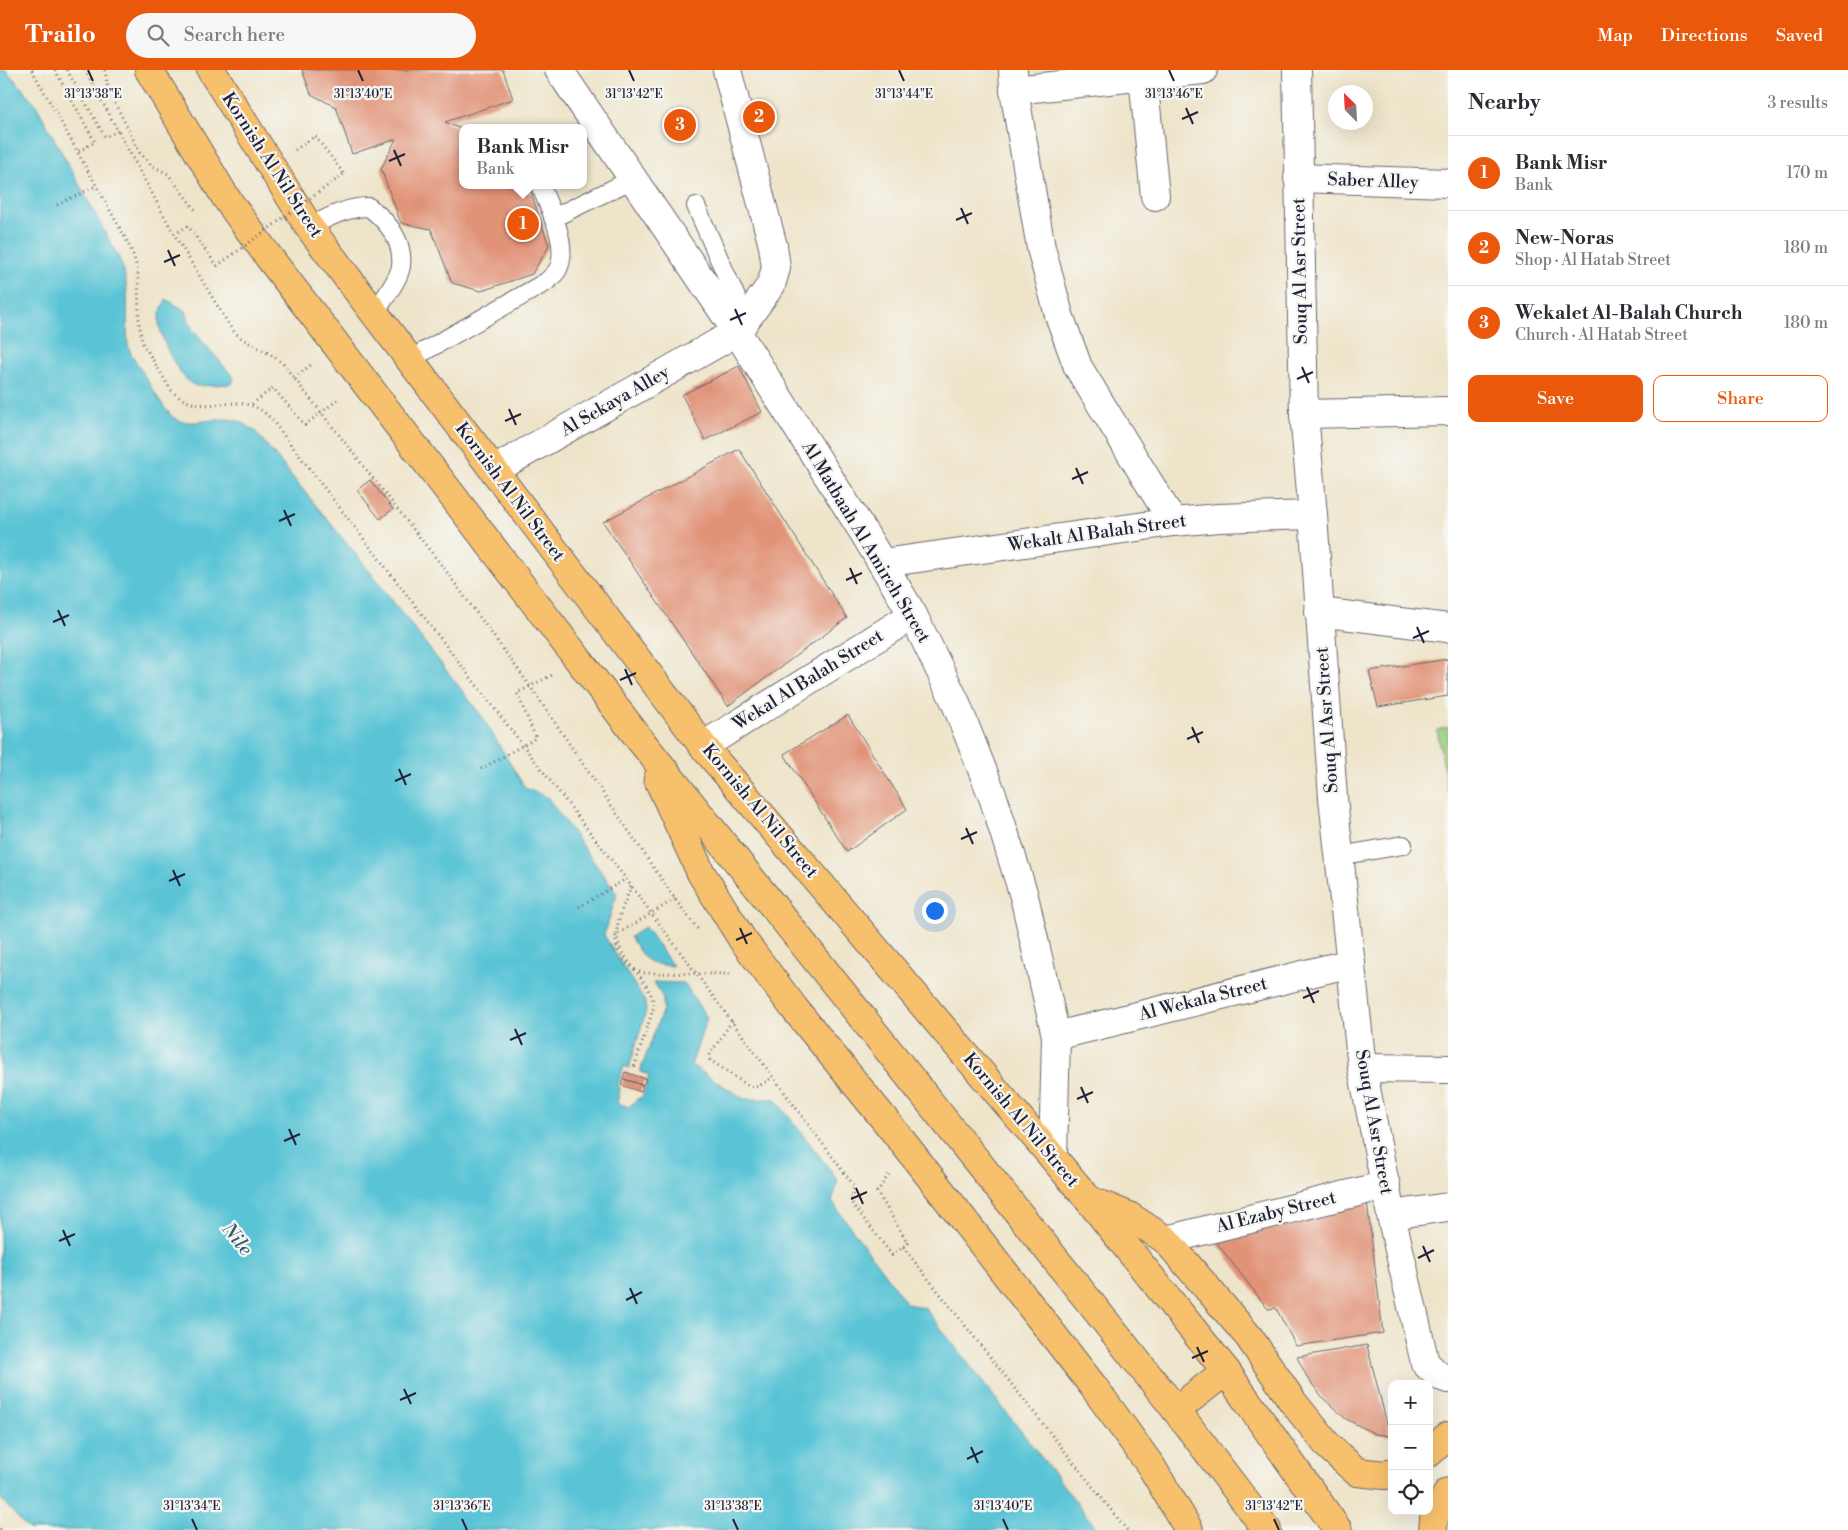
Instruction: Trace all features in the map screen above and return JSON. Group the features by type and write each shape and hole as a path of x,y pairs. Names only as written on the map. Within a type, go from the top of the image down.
{"highway":[{"path":"149,70 226,198 363,380 640,741 1176,1410 1268,1530"},
{"name":"Kornish Al Nil Street","path":"211,70 310,227 703,746 1088,1200 1226,1371 1338,1530"},
{"path":"640,741 701,873 742,939 794,1008 902,1141 1093,1386 1151,1466 1190,1530"},
{"path":"1088,1200 1129,1216 1166,1240 1249,1337 1293,1402 1329,1448 1357,1472 1388,1474"},
{"path":"1176,1410 1226,1371"},
{"path":"1433,1449 1448,1436"},
{"path":"1433,1530 1434,1518 1448,1492"}],"street":[{"name":"Al Matbaah Al Amireh Street","path":"559,70 633,179 742,326 913,615 955,701 993,797 1024,896 1056,1036 1053,1157"},
{"path":"727,70 773,246 776,268 770,285 742,326"},
{"path":"1173,522 1078,367 1059,315 1041,248 1014,80 1143,77 1202,70"},
{"name":"Souq Al Asr Street","path":"1297,70 1304,414 1314,515 1319,612 1333,798 1362,1068 1425,1363 1439,1376 1448,1379"},
{"path":"1143,77 1155,196"},
{"name":"Saber Alley","path":"1298,178 1448,184"},
{"name":"Al Sekaya Alley","path":"494,470 742,326"},
{"path":"1304,414 1448,410"},
{"name":"Wekalt Al Balah Street","path":"883,563 1173,522 1220,518 1314,515"},
{"path":"1319,612 1448,628"},
{"name":"Wekal Al Balah Street","path":"703,746 913,615"},
{"name":"Al Wekala Street","path":"1056,1036 1350,963"},
{"path":"1362,1068 1448,1069"},
{"name":"Al Ezaby Street","path":"1166,1240 1386,1185"},
{"path":"1392,1215 1448,1207"}],"lane":[{"path":"553,218 633,179"},
{"path":"409,360 546,282 558,270 561,254 560,234 542,189"},
{"path":"696,206 742,326"},
{"path":"310,227 340,212 355,207 369,207 385,219 397,239 401,265 398,275 375,313"},
{"path":"1339,856 1403,845"}],"path":[{"path":"32,70 134,257 138,272 139,322 142,342 171,390 177,397 193,404 243,403 251,405 260,408 272,420 631,885 774,1077 854,1186 851,1202 892,1255 908,1243 877,1192 890,1172 896,1180"},
{"path":"55,70 95,142 77,152"},
{"path":"67,70 105,137 118,131"},
{"path":"85,70 174,234 236,335 276,357 443,567 530,686 675,899 704,936"},
{"path":"105,70 108,88 140,153 151,165 168,174 197,212"},
{"path":"174,234 188,226 217,266 344,174 315,136"},
{"path":"57,205 96,186"},
{"path":"228,252 234,260"},
{"path":"294,378 312,364 306,356"},
{"path":"251,405 273,388 305,424 363,380"},
{"path":"481,769 536,738 517,693 579,661"},
{"path":"579,907 626,879"},
{"path":"631,885 618,924 617,935 622,951 649,989 653,997 654,1006 634,1068"},
{"path":"675,899 616,935 616,944 626,963 634,971 644,973 732,974"},
{"path":"726,966 738,981"},
{"path":"732,1021 710,1054 710,1060 750,1087 759,1086 774,1077"},
{"path":"903,1247 1127,1530"}],"green space":[{"path":"1448,727 1448,790 1437,730"}],"water":[{"name":"Nile","path":"0,70 6,70 35,103 119,258 127,290 128,345 131,354 169,413 174,418 188,422 230,419 240,422 255,431 367,568 481,715 525,788 547,797 617,894 604,935 645,1002 646,1011 629,1068 624,1066 618,1084 620,1089 617,1103 629,1107 643,1096 649,1075 640,1072 663,1009 663,998 654,982 684,983 707,1018 691,1065 744,1099 775,1099 838,1180 832,1202 907,1304 925,1308 1098,1530 29,1530 0,1498"},
{"path":"166,299 186,311 192,329 234,378 232,384 197,386 184,377 172,359 160,328 161,310"},
{"path":"645,927 673,966 650,962 639,951 630,937"}],"building":[{"path":"302,70 503,70 513,99 445,122 459,128 459,189 522,189 531,192 549,246 532,274 481,291 452,283 431,229 401,223 381,169 396,139 352,154 336,107 311,94"},
{"path":"739,366 762,412 705,440 682,395"},
{"path":"739,449 847,618 728,706 603,522"},
{"path":"370,480 393,509 380,519 357,490"},
{"path":"1448,659 1448,696 1378,707 1369,671"},
{"path":"848,715 907,809 847,852 784,754"},
{"path":"625,1072 646,1079 643,1085 623,1078"},
{"path":"623,1079 643,1086 641,1092 621,1085"},
{"path":"1367,1201 1383,1333 1296,1346 1276,1308 1268,1309 1212,1237"},
{"path":"1367,1345 1388,1428 1388,1436 1375,1434 1346,1419 1324,1399 1308,1379 1297,1357"}],"place":[{"name":"New-Noras","path":"759,117"},
{"name":"Wekalet Al-Balah Church","path":"680,125"},
{"name":"Bank Misr","path":"523,224"}]}
